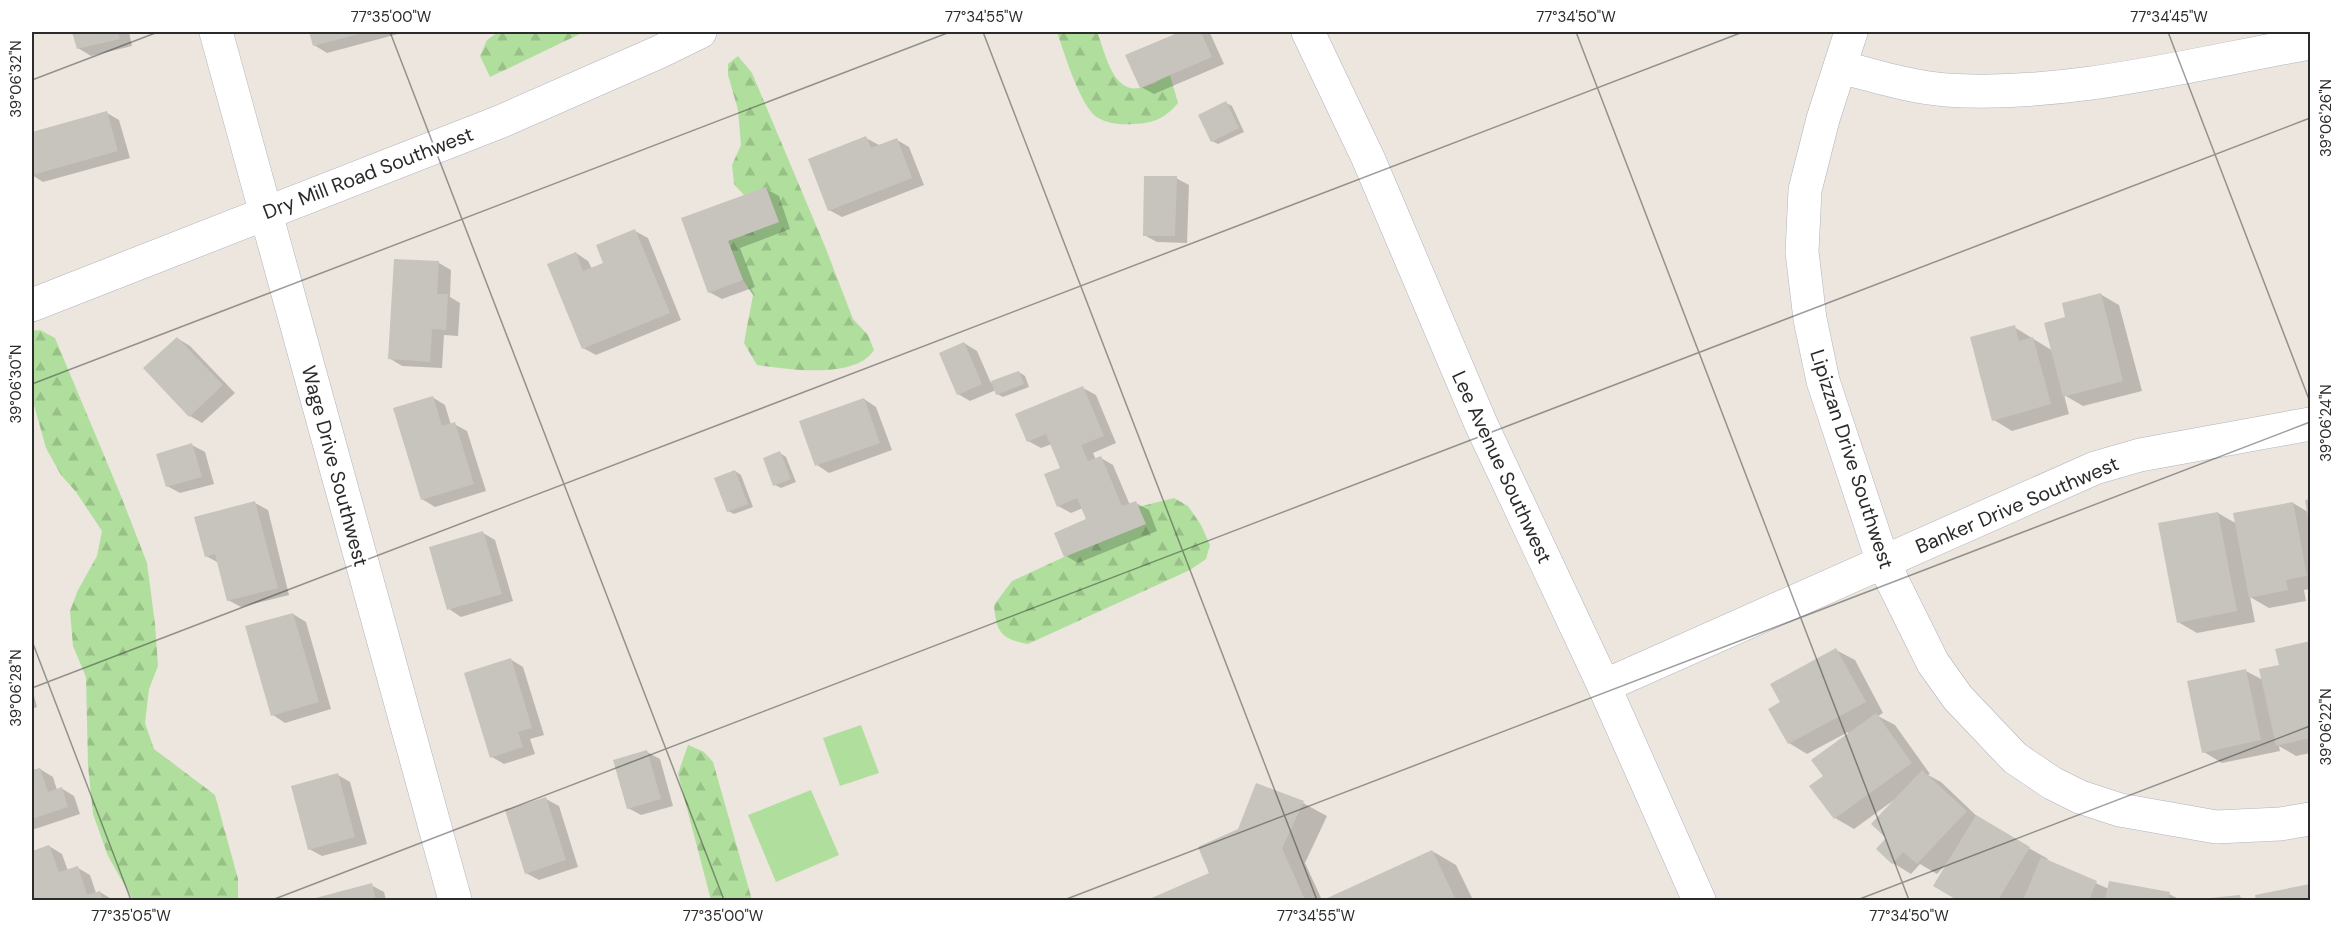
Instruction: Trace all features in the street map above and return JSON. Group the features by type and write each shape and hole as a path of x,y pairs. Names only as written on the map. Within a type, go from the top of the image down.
{"street":[{"name":"Wage Drive Southwest","path":"216,32 455,900"},
{"name":"Dry Mill Road Southwest","path":"32,305 502,121 700,32"},
{"name":"Lee Avenue Southwest","path":"1308,32 1368,158 1481,424 1604,686 1699,900"},
{"name":"Lipizzan Drive Southwest","path":"1851,32 1823,118 1805,190 1802,252 1810,319 1823,381 1883,562 1933,663 1958,698 2015,758 2052,783 2080,797 2120,810 2216,827 2280,824 2310,819"},
{"path":"1840,67 1907,85 1945,90 2008,92 2080,85 2310,43"},
{"name":"Banker Drive Southwest","path":"1604,686 2095,468 2140,455 2310,424"}],"green space":[{"path":"498,32 584,32 490,77 480,56 487,40"},
{"path":"1057,32 1097,32 1111,69 1122,84 1130,88 1139,88 1151,85 1170,75 1178,103 1164,116 1148,122 1120,124 1098,118 1091,112 1079,91"},
{"path":"738,56 752,73 853,319 868,335 874,350 865,359 852,366 803,370 757,365 744,343 753,295 743,280 728,241 779,222 744,195 734,184 732,165 741,145 738,110 728,75 728,64"},
{"path":"40,330 55,338 147,563 158,666 149,689 145,723 154,749 215,795 238,879 238,900 133,900 108,856 93,814 88,766 86,677 73,646 70,611 78,590 97,556 102,531 76,492 61,475 46,448 32,398 32,331"},
{"path":"1174,498 1188,506 1201,525 1210,545 1206,559 1190,570 1028,644 1012,640 1002,633 996,622 994,605 1012,581 1145,524 1138,507"},
{"path":"861,725 879,773 840,786 823,738"},
{"path":"688,745 704,752 713,762 752,900 711,900 678,774"},
{"path":"811,790 839,855 776,882 748,815"}],"building":[{"path":"72,32 118,32 120,39 77,49"},
{"path":"309,32 366,32 313,46"},
{"path":"1180,32 1201,32 1212,57 1140,88 1125,55"},
{"path":"1226,101 1239,128 1211,142 1198,115"},
{"path":"107,111 118,151 32,175 32,132"},
{"path":"866,136 871,148 897,138 912,178 828,211 808,159"},
{"path":"1144,176 1177,176 1175,236 1143,236"},
{"path":"766,187 779,222 728,241 743,280 708,293 681,218"},
{"path":"635,229 670,313 582,349 547,264 576,252 583,271 603,263 596,245"},
{"path":"394,259 439,261 437,294 448,294 446,330 432,329 430,362 388,359"},
{"path":"2101,293 2123,381 2063,397 2044,323 2065,317 2062,303"},
{"path":"2015,325 2019,341 2033,337 2051,404 1992,421 1970,337"},
{"path":"177,337 223,385 189,417 143,368"},
{"path":"964,342 982,384 957,395 939,353"},
{"path":"1019,371 1024,384 996,395 991,381"},
{"path":"1083,386 1104,436 1081,445 1088,461 1101,456 1122,506 1136,501 1146,524 1064,557 1054,533 1086,519 1077,498 1057,507 1044,474 1060,468 1046,434 1027,442 1015,414"},
{"path":"433,396 442,426 455,422 474,484 421,500 393,408"},
{"path":"864,398 880,443 815,466 799,421"},
{"path":"192,443 202,477 166,487 156,454"},
{"path":"780,451 791,479 773,486 763,458"},
{"path":"735,470 748,504 727,512 714,478"},
{"path":"2310,499 2310,525 2309,525 2305,500"},
{"path":"255,501 278,588 227,601 215,554 205,557 194,517"},
{"path":"2293,502 2307,576 2286,580 2288,590 2249,598 2233,513"},
{"path":"2218,512 2237,611 2177,623 2158,523"},
{"path":"483,531 502,594 447,610 429,547"},
{"path":"293,613 319,702 271,716 245,626"},
{"path":"2310,641 2310,738 2276,746 2259,669 2279,665 2275,649"},
{"path":"1836,648 1866,702 1788,744 1768,709 1780,702 1770,684"},
{"path":"511,658 532,728 518,732 523,747 490,758 464,673"},
{"path":"2246,669 2261,740 2202,753 2187,681"},
{"path":"1876,713 1912,763 1834,819 1809,786 1823,776 1811,760"},
{"path":"647,750 661,799 627,809 613,760"},
{"path":"40,768 48,792 62,787 68,807 32,819 32,770"},
{"path":"1922,770 1967,811 1917,864 1903,852 1892,864 1876,849 1886,838 1871,824"},
{"path":"338,773 355,837 308,850 291,786"},
{"path":"1256,783 1304,801 1282,848 1305,900 1147,900 1209,873 1198,847 1238,829"},
{"path":"546,797 566,860 525,874 505,810"},
{"path":"1976,815 2030,847 1998,900 1957,900 1933,886"},
{"path":"49,845 59,872 78,866 87,895 100,891 103,900 35,900 32,890 32,851"},
{"path":"1432,850 1456,900 1323,900"},
{"path":"2041,857 2097,881 2089,900 2023,900"},
{"path":"2109,881 2170,892 2168,900 2105,900"},
{"path":"372,883 376,900 308,900"},
{"path":"2310,884 2310,900 2256,900 2255,895"},
{"path":"2240,895 2240,900 2200,900 2200,899"}]}
